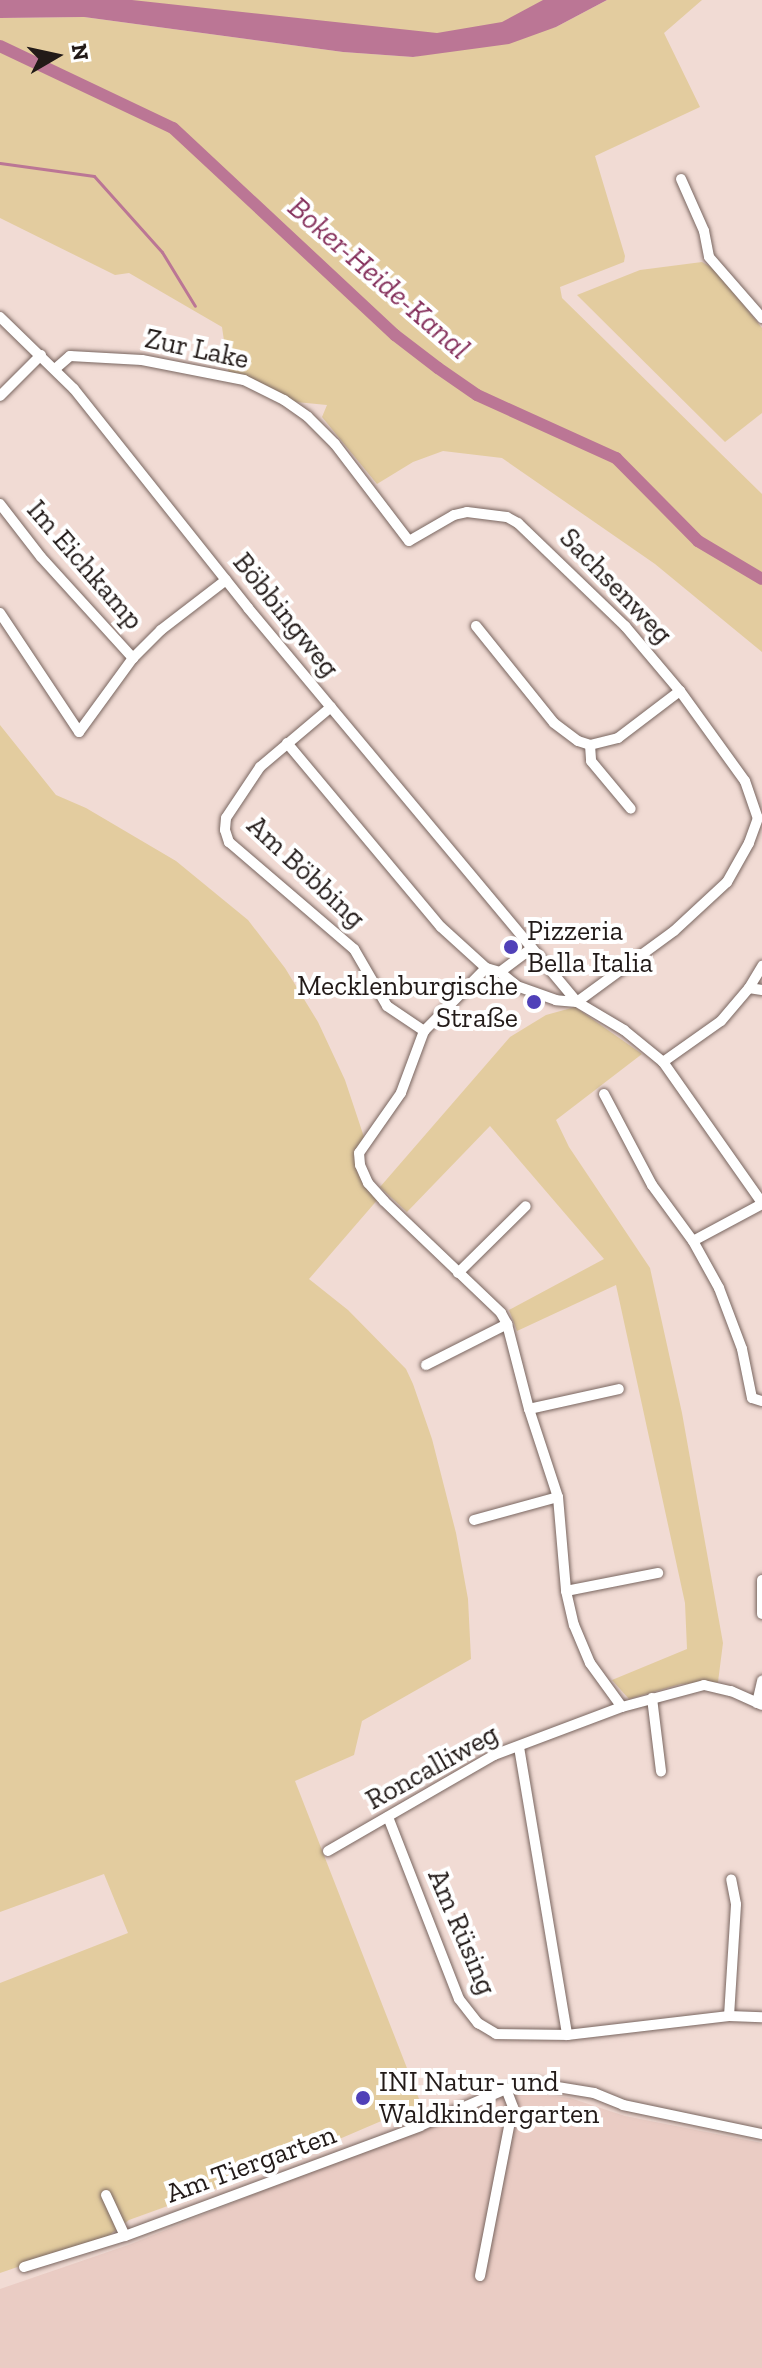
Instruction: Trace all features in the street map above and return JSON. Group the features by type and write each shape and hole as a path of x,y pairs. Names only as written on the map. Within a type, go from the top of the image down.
{"street":[{"path":"681,179 704,231 709,257 762,318"},
{"name":"Böbbingweg","path":"0,317 55,369 577,1002 624,1030 663,1062 762,1204"},
{"path":"0,396 41,355"},
{"name":"Zur Lake","path":"55,369 70,356 117,357 244,380 284,400 308,417 335,444 409,541"},
{"name":"Im Eichkamp","path":"0,504 41,557 133,658"},
{"name":"Sachsenweg","path":"409,541 467,512 507,517 518,523 625,626 680,691 745,781 760,819"},
{"path":"0,613 79,732 133,658 161,630 226,580"},
{"path":"476,626 554,723 569,736 590,745 618,738 680,691"},
{"name":"Am Böbbing","path":"331,707 260,767 226,818 229,842 354,949 387,1006 424,1031"},
{"path":"287,743 441,927 486,968 500,972 532,948"},
{"path":"590,745 591,761 631,809"},
{"path":"577,1002 674,931 727,882 760,819"},
{"path":"663,1062 721,1021 749,988 762,966"},
{"path":"486,968 424,1031 401,1093 359,1153 368,1183 501,1313 507,1324 529,1409 558,1497 566,1591 574,1625 590,1663 622,1707"},
{"name":"Böbbingweg","path":"500,972 517,986 556,1000 577,1002"},
{"path":"749,988 762,990"},
{"path":"604,1094 652,1185 693,1241 719,1288 742,1349 752,1398 762,1401"},
{"path":"693,1241 762,1204"},
{"path":"458,1273 526,1206"},
{"path":"426,1365 507,1324"},
{"path":"529,1409 619,1389"},
{"path":"474,1520 558,1497"},
{"path":"566,1591 658,1573"},
{"path":"762,1580 762,1614"},
{"name":"Roncalliweg","path":"328,1851 494,1755 622,1707 704,1685 731,1691 760,1704 762,1681"},
{"path":"652,1698 661,1771"},
{"path":"519,1747 567,2035"},
{"name":"Am Rüsing","path":"388,1817 459,1999 478,2023 496,2034 567,2035 729,2016 762,2017"},
{"path":"729,2016 736,1904 731,1879"},
{"name":"Am Tiergarten","path":"24,2267 125,2236 420,2126 506,2089 533,2083 564,2086 623,2105 762,2134"},
{"path":"480,2276 513,2107 506,2089"},
{"path":"106,2195 125,2236"}],"shaded area":[{"path":"0,0 576,0 478,39"},
{"path":"0,0 132,0 437,33 502,22 543,0 607,0 556,27 509,44 413,57 343,52 84,17 0,18"},
{"path":"607,0 702,0 664,33 700,107 595,156 625,256 624,262 560,287 562,298 762,494 762,652 655,564 502,458 443,451 413,462 377,484 322,417 327,405 296,402 229,375 222,327 129,273 115,275 0,218 0,18 84,17 343,52 413,57 556,27"},
{"path":"702,262 714,269 762,328 762,413 725,442 577,295 640,270"},
{"path":"0,725 56,795 86,808 176,861 248,920 285,968 318,1022 345,1080 365,1140 359,1165 379,1198 309,1279 348,1310 406,1369 413,1384 432,1439 456,1533 468,1599 471,1659 362,1721 354,1755 295,1781 421,2104 267,2170 129,2220 108,2236 0,2273 0,1983 128,1933 104,1874 0,1912"},
{"path":"575,1007 642,1054 556,1120 569,1147 650,1268 682,1413 723,1643 718,1682 681,1684 629,1699 612,1680 687,1649 685,1603 616,1285 517,1331 509,1310 604,1259 490,1126 407,1212 380,1187 510,1037 546,1015"},
{"path":"510,2091 570,2098 625,2116 762,2143 762,2368 0,2368 0,2289 131,2244"}],"waterway":[{"name":"Boker-Heide-Kanal","path":"0,46 173,128 395,335 438,368 477,395 616,458 698,541 762,579"},
{"path":"0,163 94,176 162,252 195,306"}],"place":[{"name":"Pizzeria Bella Italia","path":"511,947"},
{"name":"Mecklenburgische Straße","path":"534,1002"},
{"name":"INI Natur- und Waldkindergarten","path":"363,2098"}]}
